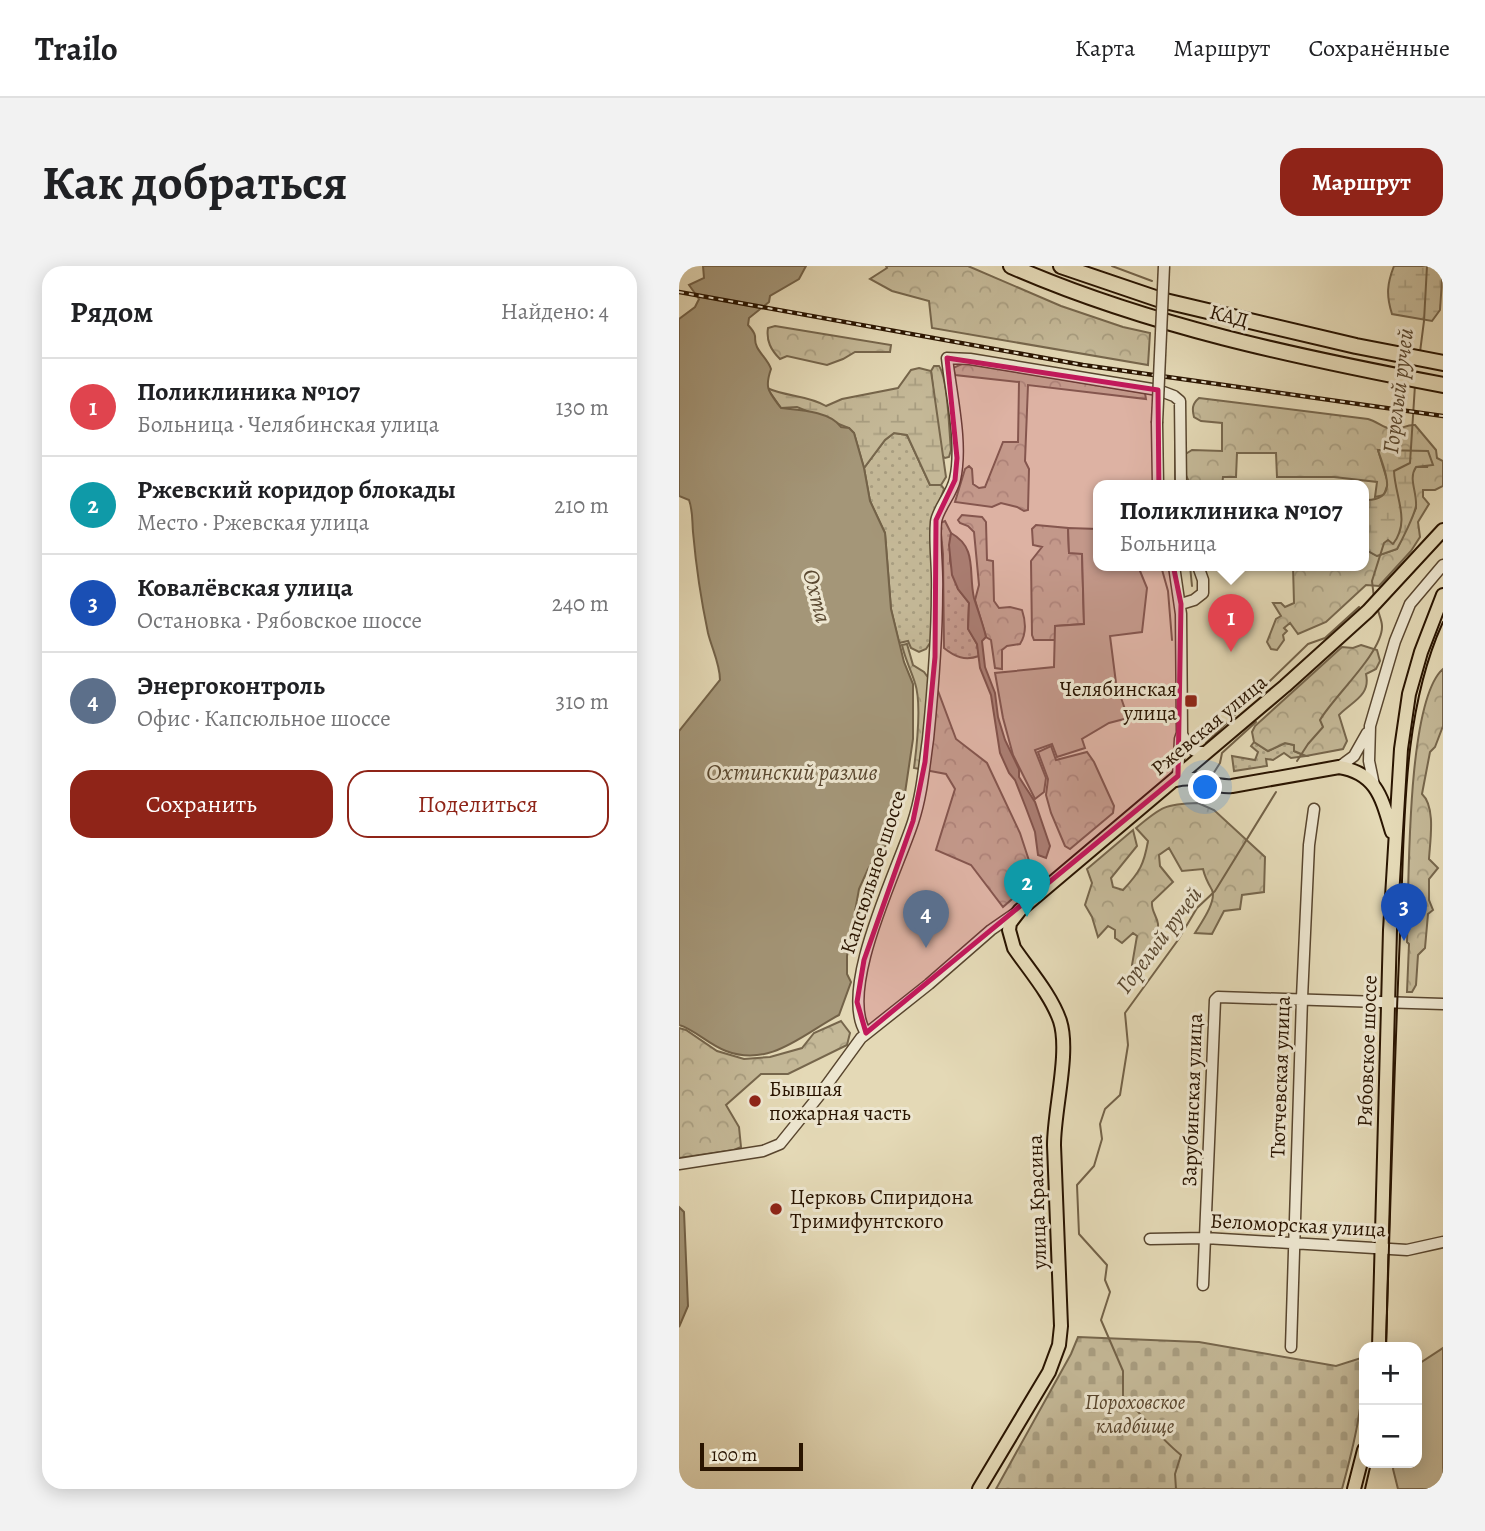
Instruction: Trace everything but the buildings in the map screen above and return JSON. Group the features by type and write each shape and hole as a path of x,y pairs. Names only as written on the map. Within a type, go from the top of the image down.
{"highway":[{"name":"КАД","path":"1011,266 1144,315 1237,340 1443,385"},
{"name":"КАД","path":"1061,266 1161,300 1443,363"}],"main road":[{"name":"Ржевская улица","path":"1020,911 1285,686 1368,611 1443,530"},
{"name":"Рябовское шоссе","path":"1379,1342 1394,850 1404,724 1409,694 1429,629 1443,595"},
{"path":"1175,778 1191,777 1216,786 1232,786 1339,767 1359,772 1374,785 1389,823 1394,850"},
{"path":"1009,937 1010,923 1020,911"},
{"name":"улица Красина","path":"979,1489 1057,1356 1061,1326 1053,1145 1062,1059 1062,1030 1054,1008 1009,937"},
{"path":"1354,1489 1359,1468"}],"street":[{"path":"1158,480 1157,424 1164,266"},
{"name":"Капсюльное шоссе","path":"866,1033 859,1019 857,1002 864,960 913,821 921,795 925,762 936,657 936,520 955,480 957,458 947,358 969,359 1158,390 1174,396 1180,401 1181,480"},
{"path":"1339,767 1360,750 1370,726 1402,620 1410,604 1443,565"},
{"path":"1175,571 1181,604 1182,733 1192,750 1206,752"},
{"path":"1181,604 1194,600 1203,593 1200,571"},
{"path":"1431,579 1443,572"},
{"path":"1370,726 1369,761 1374,785"},
{"path":"1175,778 1182,733"},
{"name":"Тютчевская улица","path":"1291,1347 1302,998 1309,845 1314,809"},
{"name":"Ржевская улица","path":"866,1033 1011,914 1020,911"},
{"path":"987,935 1009,937"},
{"name":"Зарубинская улица","path":"1203,1285 1215,1000 1223,995 1302,998"},
{"path":"1302,998 1443,1004"},
{"path":"679,1164 764,1151 780,1144 866,1033"},
{"name":"Беломорская улица","path":"1150,1239 1205,1238 1407,1250 1443,1242"}],"highlighted area":[{"path":"947,358 1158,390 1159,496 1181,604 1178,776 866,1033 857,1002 864,960 913,821 925,762 935,657 936,520 955,480 957,458"}],"green space":[{"path":"886,266 968,266 1061,306 1150,333 1148,365 932,328 929,301 892,291 870,279 887,268"},
{"path":"1394,266 1443,266 1440,310 1432,321 1392,314 1388,290"},
{"path":"775,326 891,345 890,352 855,352 827,365 787,356 780,359 772,349 768,337 768,328"},
{"path":"964,363 1145,393 1146,399 1028,385 1025,461 1029,469 1028,510 1001,503 992,507 955,502 965,469 969,466 972,469 973,484 979,488 985,487 1003,442 1018,442 1019,382 955,375 953,368"},
{"path":"934,366 939,366 946,393 951,450 949,457 945,458 941,455 931,371"},
{"path":"919,368 931,371 946,477 941,485 930,485 907,435 894,433 885,440 864,468 854,433 849,428 797,407 781,408 767,388 826,406 842,399 898,388 911,370"},
{"path":"1199,398 1368,419 1391,429 1415,425 1436,450 1437,458 1443,461 1443,486 1435,490 1423,490 1423,497 1429,504 1418,522 1420,537 1411,551 1379,586 1366,585 1326,622 1298,634 1290,623 1284,628 1287,631 1277,650 1271,649 1267,642 1276,619 1281,616 1273,603 1281,603 1285,607 1294,603 1293,571 1369,571 1369,552 1377,556 1397,549 1416,508 1411,474 1416,467 1428,467 1378,450 1388,483 1384,495 1375,497 1377,482 1369,480 1277,477 1276,453 1237,453 1236,477 1223,477 1223,480 1188,480 1183,469 1184,455 1192,450 1222,451 1222,423 1201,421 1194,417 1195,402"},
{"path":"894,433 907,435 930,485 941,485 944,489 934,516 934,637 926,649 919,652 911,648 908,641 899,643 891,609 885,533 870,501 864,468 885,440"},
{"path":"1378,450 1428,451 1433,465 1416,467 1413,481 1416,506 1397,549 1377,556 1369,552 1369,500 1383,495 1387,489 1386,474"},
{"path":"962,515 982,517 986,522 987,560 993,561 994,601 999,608 1022,610 1024,636 1020,644 1007,646 1002,650 1002,669 995,668 991,640 986,637 975,600 979,585 974,532 960,523 958,520"},
{"path":"945,521 951,533 950,561 958,589 969,603 968,628 977,644 979,656 960,657 944,648 940,523"},
{"path":"1036,525 1068,528 1069,553 1082,553 1084,624 1056,626 1055,640 1034,640 1032,635 1031,561 1042,547 1033,545 1032,529"},
{"path":"1068,528 1093,529 1093,571 1140,571 1147,588 1142,632 1110,636 1116,683 1128,718 1109,723 1082,739 1085,748 1057,757 1052,744 1035,750 1046,778 1044,792 1035,799 1013,755 995,673 1054,667 1055,626 1084,624 1082,554 1069,553"},
{"path":"907,644 913,665 924,672 938,691 956,739 987,763 1020,833 1035,879 1003,907 971,865 936,850 955,789 946,774 914,768 918,702 915,683 902,645"},
{"path":"1361,645 1377,650 1380,661 1376,669 1366,674 1367,682 1363,693 1339,715 1347,741 1343,749 1306,756 1294,751 1294,745 1285,743 1268,751 1254,742 1252,732 1255,726 1342,647 1353,648"},
{"path":"1443,669 1443,726 1435,747 1430,752 1422,794 1431,816 1429,859 1438,868 1429,879 1429,900 1433,910 1428,914 1425,948 1418,955 1416,985 1412,992 1407,992 1410,840 1416,755 1422,718 1431,688"},
{"path":"1254,742 1268,751 1285,743 1294,745 1294,751 1306,756 1291,758 1284,753 1273,760 1266,759 1267,766 1234,771 1232,756 1255,760 1258,752 1251,746"},
{"path":"1051,746 1056,760 1087,752 1114,806 1113,813 1070,849 1065,846 1051,813 1046,795 1048,779 1038,752"},
{"path":"1198,803 1214,810 1265,857 1264,892 1242,895 1240,909 1224,911 1212,934 1195,933 1210,906 1212,890 1203,869 1182,871 1169,848 1159,855 1160,866 1173,882 1152,902 1158,929 1145,970 1132,965 1137,936 1133,933 1122,943 1115,938 1115,930 1108,926 1098,937 1085,905 1092,883 1087,869 1133,830 1137,846 1111,878 1113,887 1123,890 1143,862 1148,841 1136,828 1164,808"},
{"path":"841,1021 850,1033 847,1045 788,1074 761,1074 726,1105 739,1127 741,1147 679,1158 679,1028 717,1051 744,1059 770,1057 802,1048 814,1033"},
{"name":"Пороховское кладбище","path":"1078,1337 1199,1342 1336,1366 1359,1359 1359,1411 1342,1489 996,1489"},
{"path":"1443,1348 1443,1489 1398,1489 1393,1468 1422,1468 1422,1362"}],"water":[{"name":"Охтинский разлив","path":"703,266 806,266 799,279 770,296 769,302 749,318 748,325 755,335 757,347 771,369 769,390 781,408 822,414 854,433 870,501 885,533 891,609 904,662 913,684 913,739 905,793 889,841 868,869 859,889 847,956 847,974 851,982 839,1015 785,1046 757,1055 726,1051 679,1025 679,731 720,680 701,596 691,508 689,500 679,496 679,319 695,307 699,299 689,285 704,278"},
{"path":"951,533 969,553 974,598 986,637 982,641 985,667 995,693 1005,740 1019,769 1019,777 1035,802 1050,846 1046,858 1038,855 1035,832 1015,780 1000,753 991,695 980,668 977,644 968,629 969,603 958,589 952,575 949,545"},
{"path":"679,1207 684,1212 688,1306 679,1327"}],"waterway":[{"path":"1112,266 1152,281"},
{"name":"Горелый ручей","path":"1420,352 1427,266"},
{"name":"Горелый ручей","path":"1374,598 1372,581 1384,543 1388,540 1393,544 1401,527 1401,509 1394,471 1410,463 1415,385"},
{"path":"1175,435 1175,480"},
{"path":"1162,571 1168,591 1172,640"},
{"path":"1190,571 1192,586"},
{"path":"1206,743 1308,644 1325,638 1359,607"},
{"name":"Горелый ручей","path":"1297,761 1323,727 1320,720 1326,710 1375,648 1382,626 1378,610"},
{"path":"1213,774 1220,763 1222,753 1256,722"},
{"name":"Горелый ручей","path":"1176,1489 1175,1474 1181,1455 1123,1396 1123,1371 1101,1320 1110,1292 1105,1280 1107,1265 1079,1234 1077,1185 1094,1166 1102,1139 1100,1124 1105,1109 1120,1095 1128,1045 1125,1013 1178,940 1197,908 1215,891 1276,792"}],"tram line":[{"path":"1386,1342 1407,776 1419,696 1429,658 1443,622"},
{"path":"1365,1489 1370,1468"}],"railway":[{"path":"679,292 1083,365 1443,416"}],"place":[{"name":"Поликлиника №107","path":"1231,652"},
{"name":"Челябинская улица","path":"1191,701"},
{"name":"Ржевский коридор блокады","path":"1027,917"},
{"name":"Ковалёвская улица","path":"1404,941"},
{"name":"Энергоконтроль","path":"926,948"},
{"name":"Бывшая пожарная часть","path":"755,1101"},
{"name":"Церковь Спиридона Тримифунтского","path":"776,1209"}],"water label":[{"name":"Охта","path":"817,596"}]}
